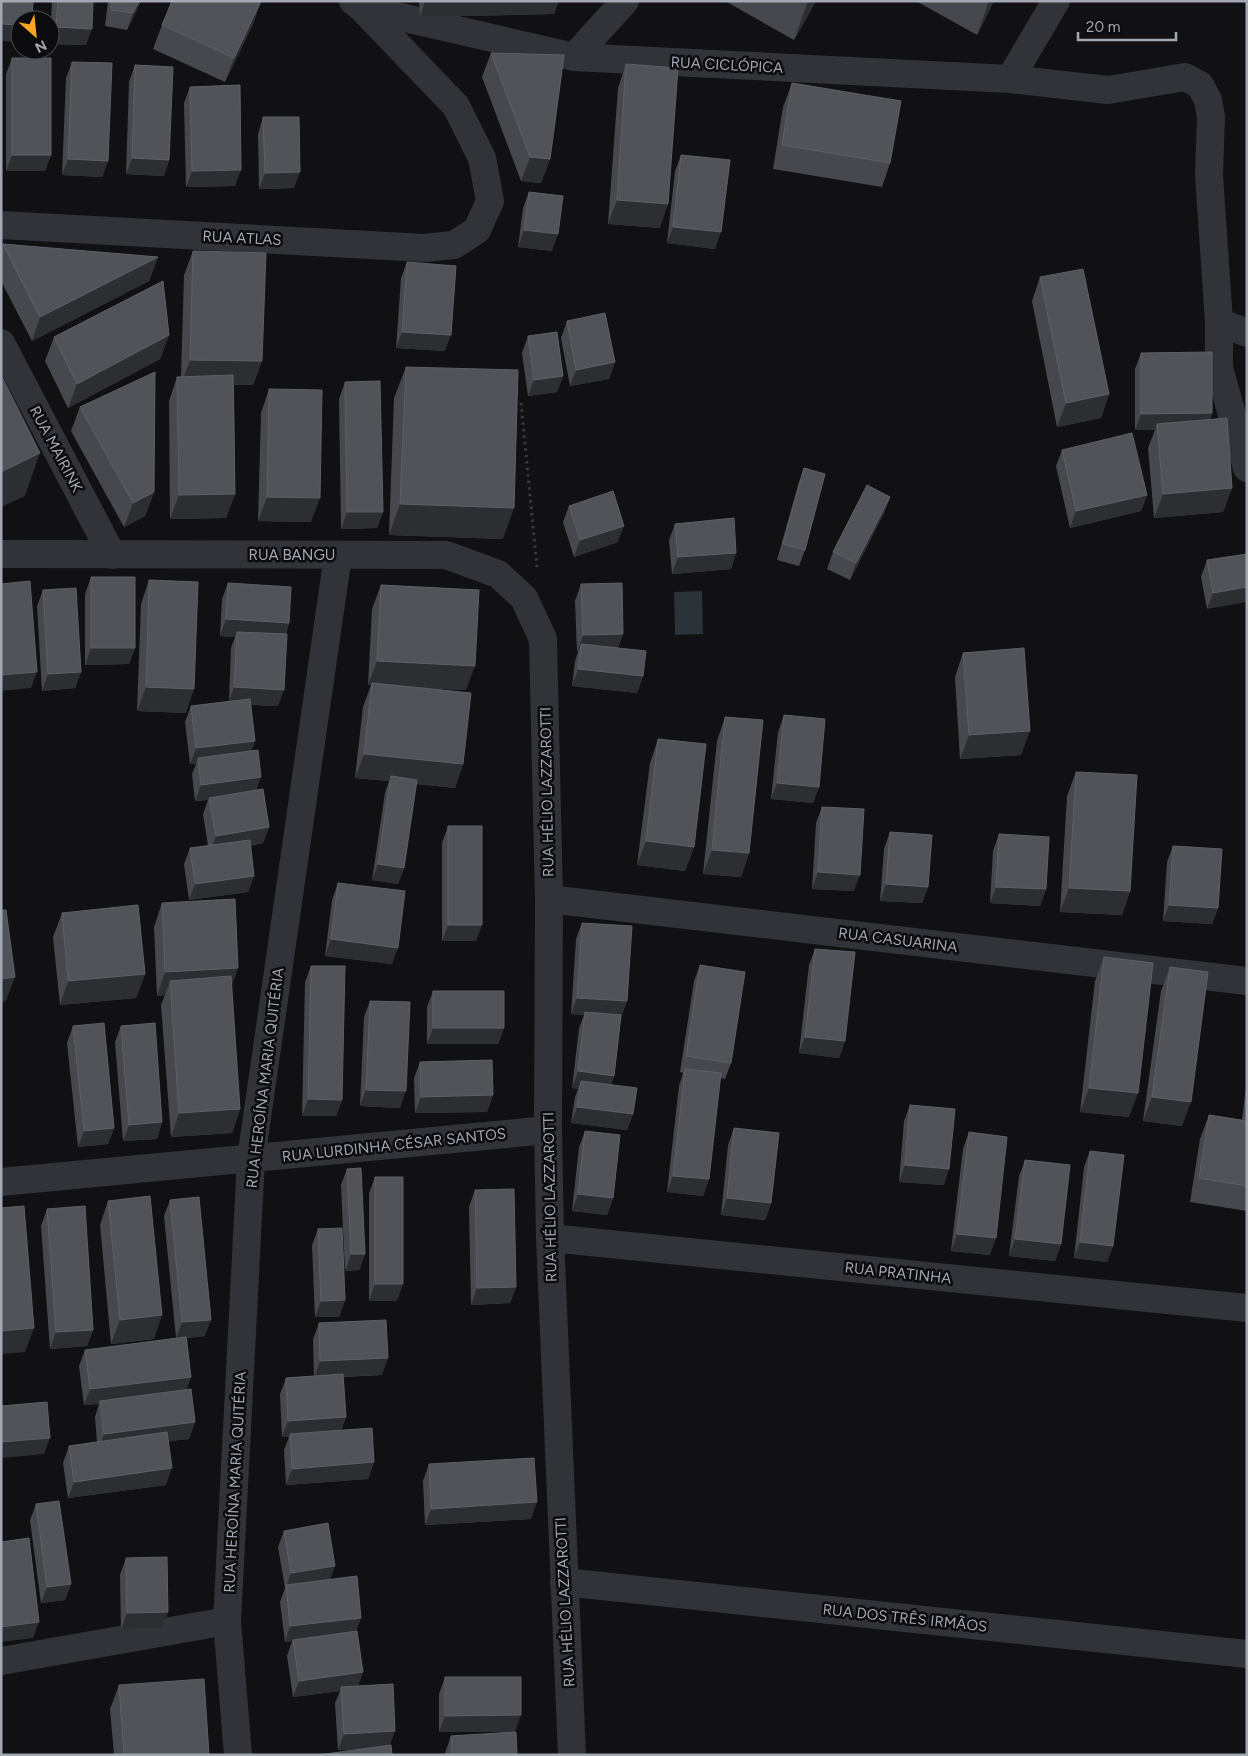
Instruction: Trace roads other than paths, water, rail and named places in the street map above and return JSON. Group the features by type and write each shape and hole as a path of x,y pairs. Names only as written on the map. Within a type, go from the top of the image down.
{"street":[{"path":"574,57 625,1"},
{"path":"1010,79 1056,1"},
{"name":"RUA CICLÓPICA","path":"357,4 574,57 1010,79 1108,90 1185,76 1200,85 1208,100 1211,117 1209,175 1219,322 1219,368 1247,468"},
{"name":"RUA ATLAS","path":"1,225 424,248 454,245 478,230 490,201 482,158 456,106 357,4"},
{"path":"1219,322 1247,332"},
{"name":"RUA MAIRINK","path":"1,344 112,555"},
{"name":"RUA BANGU","path":"1,554 446,555 498,574 524,598 544,639"},
{"name":"RUA HEROÍNA MARIA QUITÉRIA","path":"238,1755 228,1621 251,1159 338,555"},
{"name":"RUA HÉLIO LAZZAROTTI","path":"544,639 549,899 548,1130 550,1238 572,1755"},
{"name":"RUA CASUARINA","path":"549,899 1247,981"},
{"name":"RUA LURDINHA CÉSAR SANTOS","path":"1,1182 548,1130"},
{"name":"RUA PRATINHA","path":"550,1238 1247,1308"},
{"name":"RUA DOS TRÊS IRMÃOS","path":"564,1582 1247,1654"},
{"path":"1,1661 228,1621"}]}
